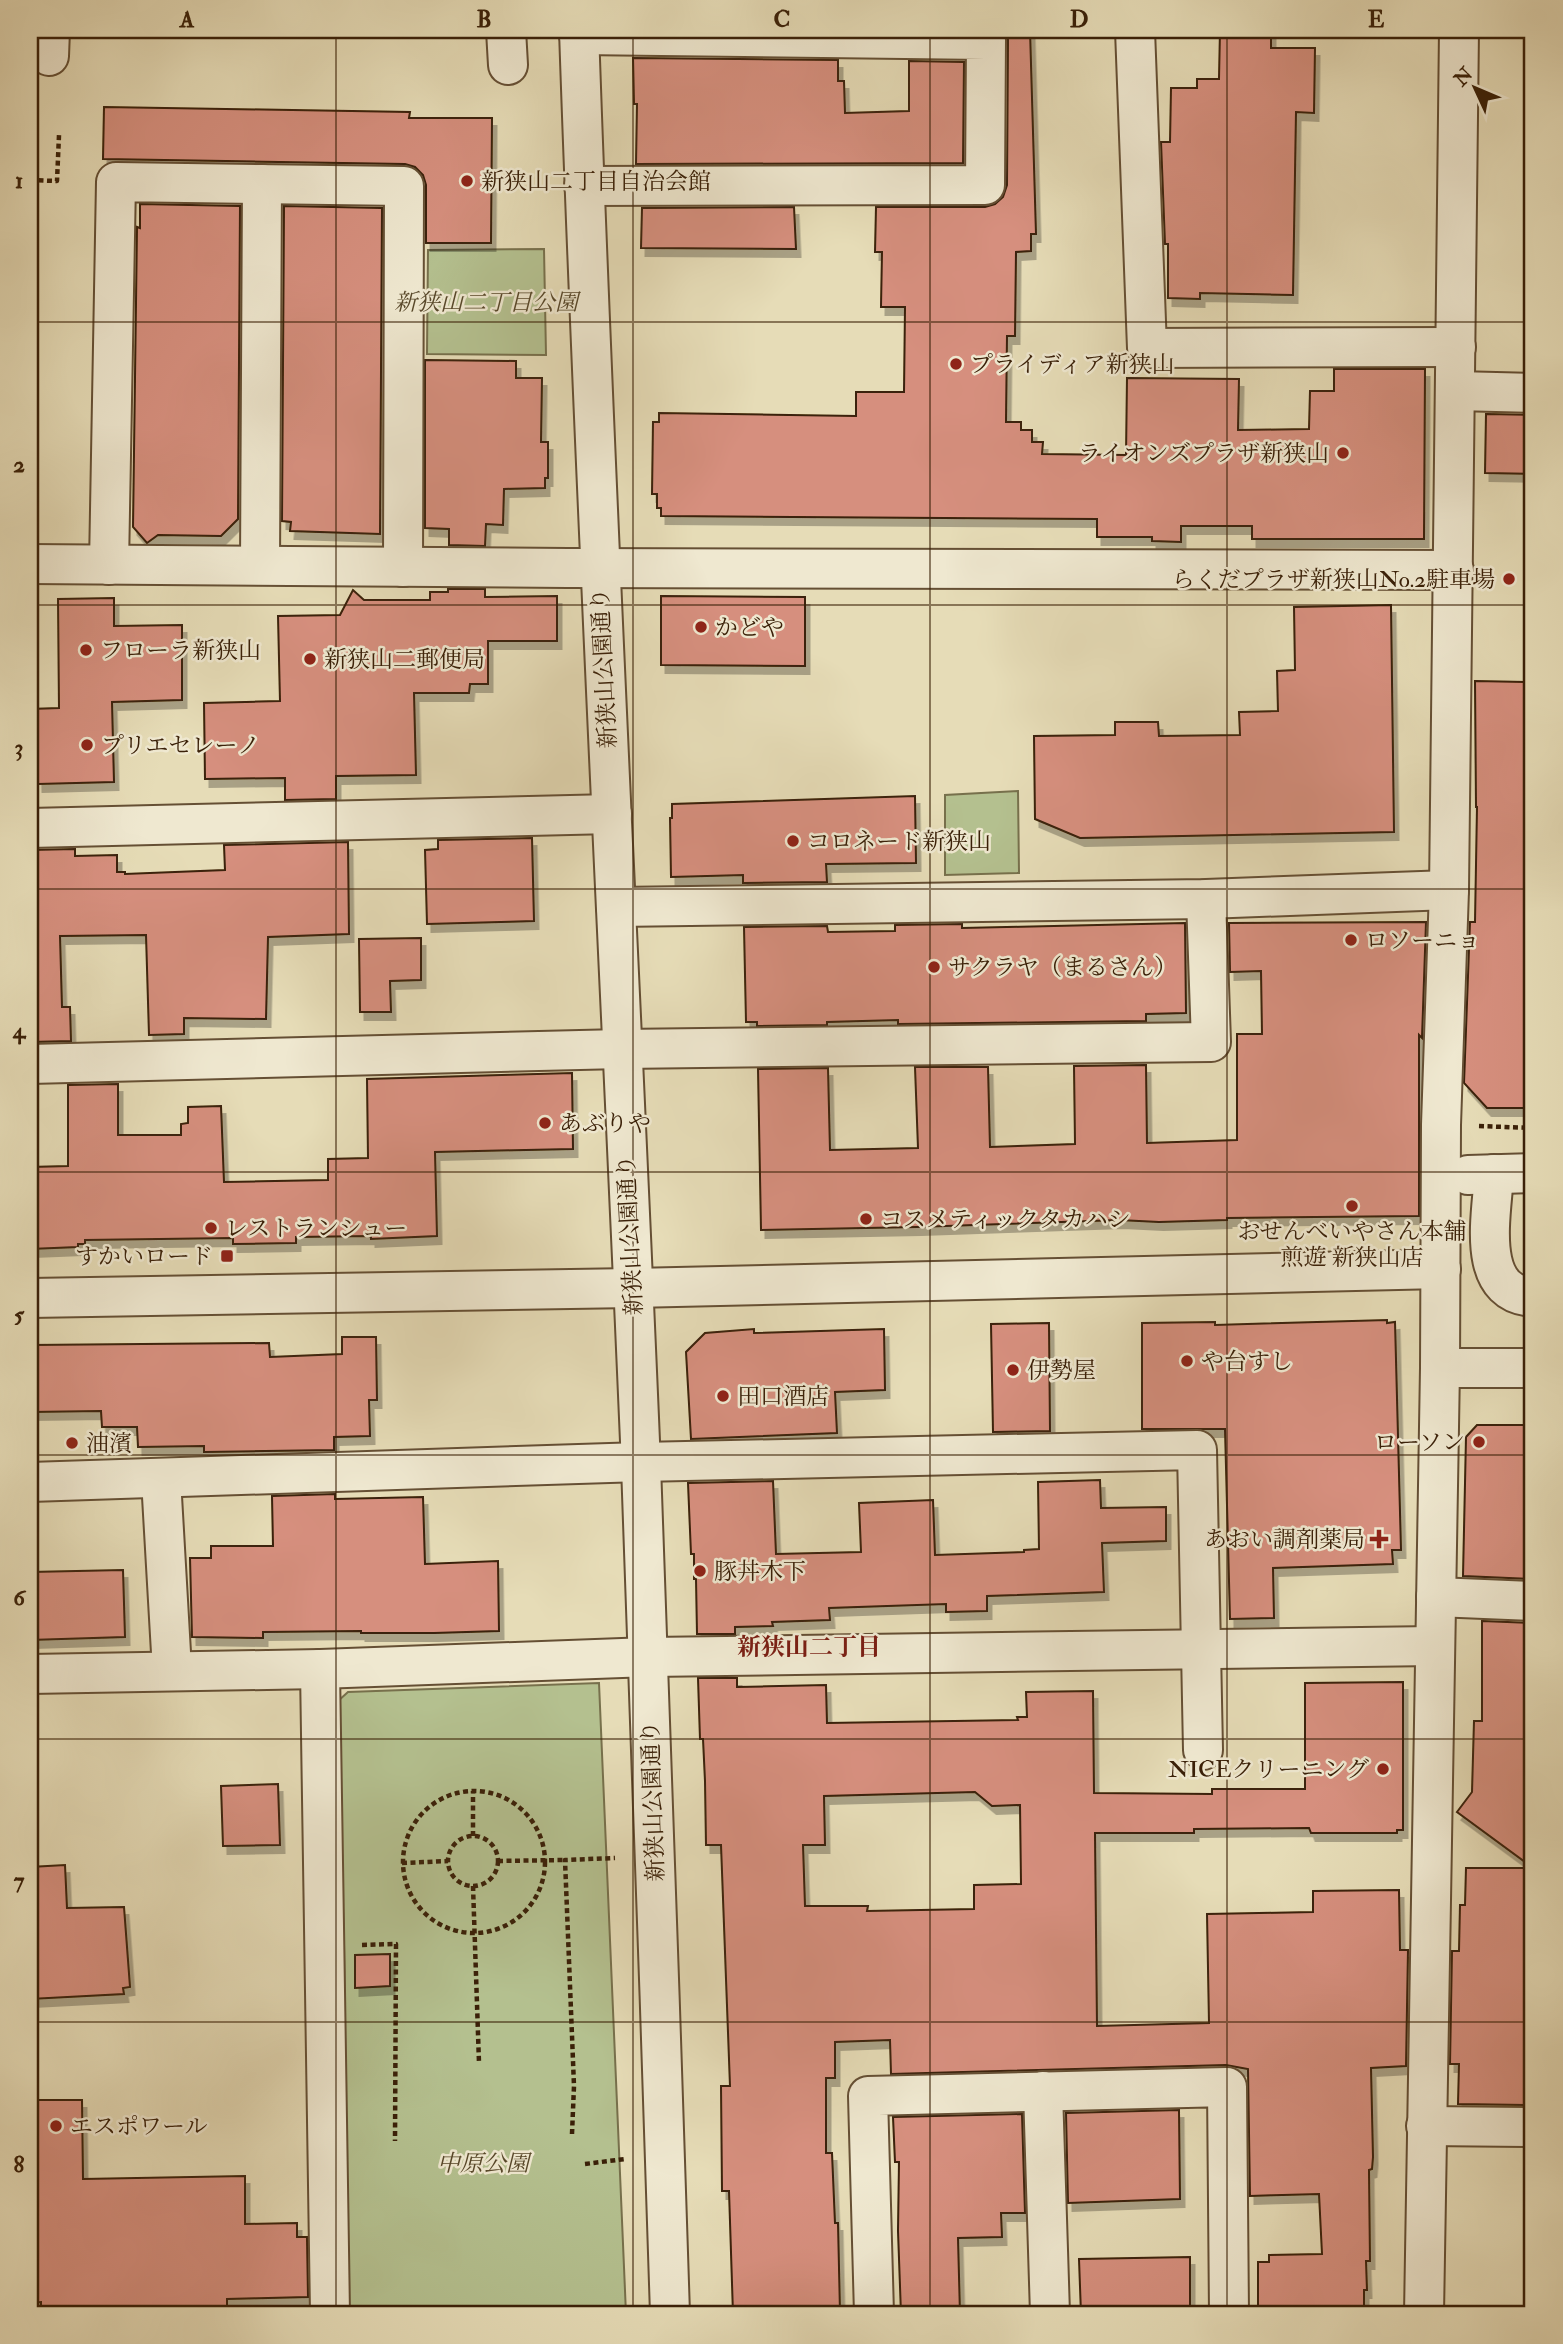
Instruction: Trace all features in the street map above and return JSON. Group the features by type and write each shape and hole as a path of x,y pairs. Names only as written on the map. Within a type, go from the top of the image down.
{"street":[{"path":"1135,30 1147,348 1456,347"},
{"path":"1424,2314 1441,1175 1454,570 1459,30"},
{"path":"579,32 986,40 985,186 584,186"},
{"name":"新狭山公園通り","path":"579,32 599,568 649,1657 670,2314"},
{"path":"109,565 116,182 404,186 403,567"},
{"path":"260,564 262,184"},
{"path":"1456,391 1533,393"},
{"path":"30,564 1454,570"},
{"path":"30,828 612,814"},
{"path":"616,907 1206,899 1449,890"},
{"path":"30,1064 621,1049 1211,1042 1206,899"},
{"path":"1441,1175 1533,1173"},
{"path":"1494,1174 1490,1250 1494,1271 1507,1289 1533,1297"},
{"path":"30,1298 633,1288 1441,1269"},
{"path":"1440,1368 1533,1368"},
{"path":"30,1482 641,1462 1197,1450 1203,1750"},
{"path":"160,1479 172,1670"},
{"path":"1436,1597 1533,1601"},
{"path":"30,1674 320,1669 649,1657 1434,1646"},
{"path":"320,1669 331,2314"},
{"path":"874,2314 868,2095 1227,2087 1229,2314"},
{"path":"1043,2091 1050,2314"},
{"path":"1426,2126 1533,2127"}],"path":[{"path":"30,180 57,181 59,135"},
{"path":"1479,1126 1533,1128"},
{"path":"473,1791 473,1836"},
{"path":"473,1791 500,1797 524,1811 535,1826 545,1861 536,1897 524,1912 510,1924 493,1931 474,1933 443,1927 418,1907 404,1879 402,1863 405,1844 412,1827 423,1812 438,1801 473,1791"},
{"path":"473,1836 491,1843 498,1861 491,1879 473,1886 456,1879 448,1861 456,1844 473,1836"},
{"path":"498,1861 617,1858"},
{"path":"565,1860 574,2086 572,2134"},
{"path":"402,1863 448,1861"},
{"path":"473,1886 479,2063"},
{"path":"357,1945 396,1944 395,2141"}],"green space":[{"name":"新狭山二丁目公園","path":"544,249 546,355 427,354 428,250"},
{"path":"1018,791 1019,873 945,875 945,795"},
{"name":"中原公園","path":"599,1683 626,2314 348,2314 344,1945 337,1702 348,1692"}],"building":[{"path":"1005,30 1030,30 1036,234 1031,234 1031,251 1016,252 1015,336 1007,336 1006,422 1021,422 1021,430 1032,430 1032,442 1043,442 1042,454 1126,455 1127,378 1239,379 1238,430 1309,429 1310,391 1334,391 1334,369 1425,369 1424,539 1252,539 1252,526 1181,526 1181,542 1152,541 1152,537 1097,537 1097,519 661,516 661,508 657,508 657,494 652,494 653,422 659,422 659,413 856,416 856,392 904,392 905,307 881,307 882,252 875,252 876,207 985,207 995,204 1003,197 1007,185 1008,40"},
{"path":"1220,30 1271,30 1271,48 1315,48 1314,113 1296,112 1293,295 1200,293 1200,299 1168,298 1168,244 1165,244 1161,142 1170,142 1171,88 1197,88 1197,79 1219,79"},
{"path":"633,58 838,60 838,81 844,81 845,113 909,111 909,61 964,62 963,163 636,164 637,104 634,104"},
{"path":"104,107 410,112 409,118 492,118 491,243 426,243 426,185 423,175 415,167 405,164 103,159"},
{"path":"140,204 240,206 238,519 221,536 158,535 147,543 133,527 137,227 140,228"},
{"path":"284,206 382,208 380,534 290,531 291,522 282,521"},
{"path":"794,207 796,249 641,248 642,208"},
{"path":"425,360 516,361 516,378 542,378 541,442 548,442 548,478 545,478 545,488 504,489 503,525 486,524 485,546 449,545 449,529 425,528"},
{"path":"1486,414 1533,415 1533,474 1485,473"},
{"path":"448,589 485,589 485,597 557,596 557,641 488,641 488,684 470,684 469,693 414,693 416,775 336,776 336,799 285,800 285,778 205,779 204,703 280,701 278,616 340,615 353,590 364,600 430,600 430,592 448,592"},
{"path":"661,596 805,597 805,666 661,665"},
{"path":"114,598 114,626 182,625 182,700 112,702 114,782 38,784 37,761 30,762 30,709 59,708 58,599"},
{"path":"1391,605 1394,832 1080,838 1035,819 1034,736 1115,735 1115,722 1158,722 1159,736 1240,735 1239,712 1278,711 1277,671 1295,670 1294,607"},
{"path":"1475,681 1533,682 1533,1108 1487,1108 1464,1083 1470,922 1475,922"},
{"name":"コロネード新狭山","path":"915,796 916,863 826,864 827,882 743,883 743,875 671,877 672,804"},
{"path":"532,838 534,921 427,924 425,850 438,849 438,840"},
{"path":"348,842 349,934 268,937 266,1019 184,1018 184,1034 149,1035 146,935 60,936 62,1007 70,1007 71,1041 30,1042 30,850 75,849 75,856 117,855 117,872 125,874 225,870 224,845"},
{"path":"1426,922 1422,1038 1419,1035 1419,1216 1227,1218 1159,1222 1119,1220 761,1230 758,1069 828,1068 830,1150 918,1148 915,1067 988,1067 990,1147 1075,1144 1074,1066 1146,1065 1147,1143 1237,1140 1237,1034 1262,1034 1261,971 1230,972 1229,923"},
{"path":"1185,923 1186,1013 1146,1014 1146,1021 898,1024 898,1020 757,1026 757,1022 746,1022 744,927 827,926 828,932 895,931 895,925 962,924 962,928"},
{"path":"421,938 421,980 390,981 391,1012 360,1012 359,939"},
{"path":"572,1073 573,1149 435,1152 437,1236 371,1239 371,1236 296,1237 296,1243 233,1244 233,1238 85,1240 85,1244 78,1244 78,1247 30,1249 30,1167 68,1166 68,1085 118,1084 118,1135 181,1135 181,1124 188,1123 188,1107 221,1106 224,1182 328,1180 328,1159 368,1158 367,1079"},
{"path":"1387,1320 1387,1323 1395,1322 1401,1550 1392,1550 1393,1564 1273,1568 1274,1618 1230,1619 1225,1429 1142,1429 1142,1323 1215,1322 1215,1325"},
{"path":"1049,1323 1050,1431 993,1432 991,1324"},
{"path":"754,1329 754,1333 884,1329 885,1390 835,1392 837,1433 691,1439 686,1352 705,1333"},
{"path":"342,1337 376,1337 377,1400 369,1400 370,1436 334,1437 334,1450 204,1452 204,1446 138,1447 137,1427 102,1427 101,1411 30,1412 30,1345 269,1343 270,1357 342,1354"},
{"path":"1477,1425 1533,1425 1533,1579 1463,1576 1466,1437"},
{"path":"1100,1480 1101,1508 1166,1507 1166,1541 1102,1543 1104,1592 987,1596 987,1611 946,1612 946,1604 829,1608 830,1620 772,1622 773,1626 735,1627 735,1634 697,1634 696,1579 694,1554 691,1554 688,1483 773,1481 776,1554 861,1552 859,1503 933,1500 935,1555 1024,1552 1039,1549 1038,1482"},
{"path":"335,1494 335,1499 423,1497 425,1564 498,1561 499,1631 263,1632 263,1638 192,1637 190,1558 211,1558 211,1546 273,1546 272,1496"},
{"path":"123,1570 125,1637 30,1640 30,1572"},
{"path":"1482,1621 1533,1623 1533,1868 1457,1812 1472,1792 1474,1721 1482,1721"},
{"path":"698,1678 737,1678 737,1687 826,1685 827,1723 1018,1720 1017,1717 1027,1717 1026,1692 1093,1691 1094,1793 1212,1794 1212,1789 1305,1789 1305,1683 1403,1682 1403,1830 1397,1830 1397,1833 1311,1833 1309,1828 1194,1829 1194,1833 1095,1833 1097,2026 1209,2023 1207,1914 1313,1912 1313,1891 1399,1890 1400,1950 1408,1950 1406,2066 1371,2068 1373,2157 1372,2169 1369,2170 1370,2261 1366,2261 1364,2314 1258,2314 1258,2262 1269,2262 1269,2255 1322,2254 1319,2194 1250,2196 1248,2069 1226,2065 891,2074 890,2040 835,2042 835,2078 826,2078 826,2153 832,2153 835,2223 838,2223 840,2312 733,2314 729,2191 722,2191 721,2086 730,2086 721,1845 706,1845 703,1739 700,1739","holes":["975,1792 992,1806 1020,1805 1021,1884 974,1885 974,1909 867,1911 868,1906 805,1906 803,1845 825,1845 824,1796"]},
{"path":"278,1784 280,1845 223,1846 221,1786"},
{"path":"65,1865 67,1908 124,1907 130,1987 123,1988 124,1994 30,1999 30,1867"},
{"path":"1466,1868 1526,1868 1524,1952 1533,1952 1533,2105 1458,2104 1459,2064 1450,2064 1452,1951 1459,1951 1460,1905 1465,1905"},
{"path":"390,1954 390,1986 355,1988 355,1955"},
{"path":"30,2100 82,2100 83,2179 245,2176 245,2224 297,2223 297,2237 307,2237 308,2297 227,2299 227,2314 41,2314 41,2302 30,2303"},
{"path":"1179,2110 1180,2199 1068,2203 1066,2113"},
{"path":"1022,2114 1025,2213 1001,2213 1002,2237 958,2238 960,2314 901,2314 899,2162 895,2162 893,2117"},
{"path":"1190,2257 1190,2314 1081,2314 1079,2259"}],"place":[{"name":"新狭山二丁目自治会館","path":"467,181"},
{"name":"プライディア新狭山","path":"956,364"},
{"name":"ライオンズプラザ新狭山","path":"1343,453"},
{"name":"らくだプラザ新狭山No.2駐車場","path":"1509,579"},
{"name":"かどや","path":"701,627"},
{"name":"フローラ新狭山","path":"86,650"},
{"name":"新狭山二郵便局","path":"310,659"},
{"name":"プリエセレーノ","path":"87,745"},
{"name":"コロネード新狭山","path":"793,841"},
{"name":"ロソーニョ","path":"1351,940"},
{"name":"サクラヤ（まるさん）","path":"934,967"},
{"name":"あぶりや","path":"545,1123"},
{"name":"おせんべいやさん本舗 煎遊 新狭山店","path":"1352,1206"},
{"name":"コスメティックタカハシ","path":"866,1219"},
{"name":"レストランシュー","path":"211,1228"},
{"name":"すかいロード","path":"227,1256"},
{"name":"や台すし","path":"1187,1361"},
{"name":"伊勢屋","path":"1013,1370"},
{"name":"田口酒店","path":"723,1396"},
{"name":"ローソン","path":"1479,1442"},
{"name":"油濱","path":"72,1443"},
{"name":"あおい調剤薬局","path":"1379,1539"},
{"name":"豚丼木下","path":"700,1571"},
{"name":"NICEクリーニング","path":"1383,1769"},
{"name":"エスポワール","path":"56,2126"}],"district":[{"name":"新狭山二丁目","path":"809,1647"}]}
